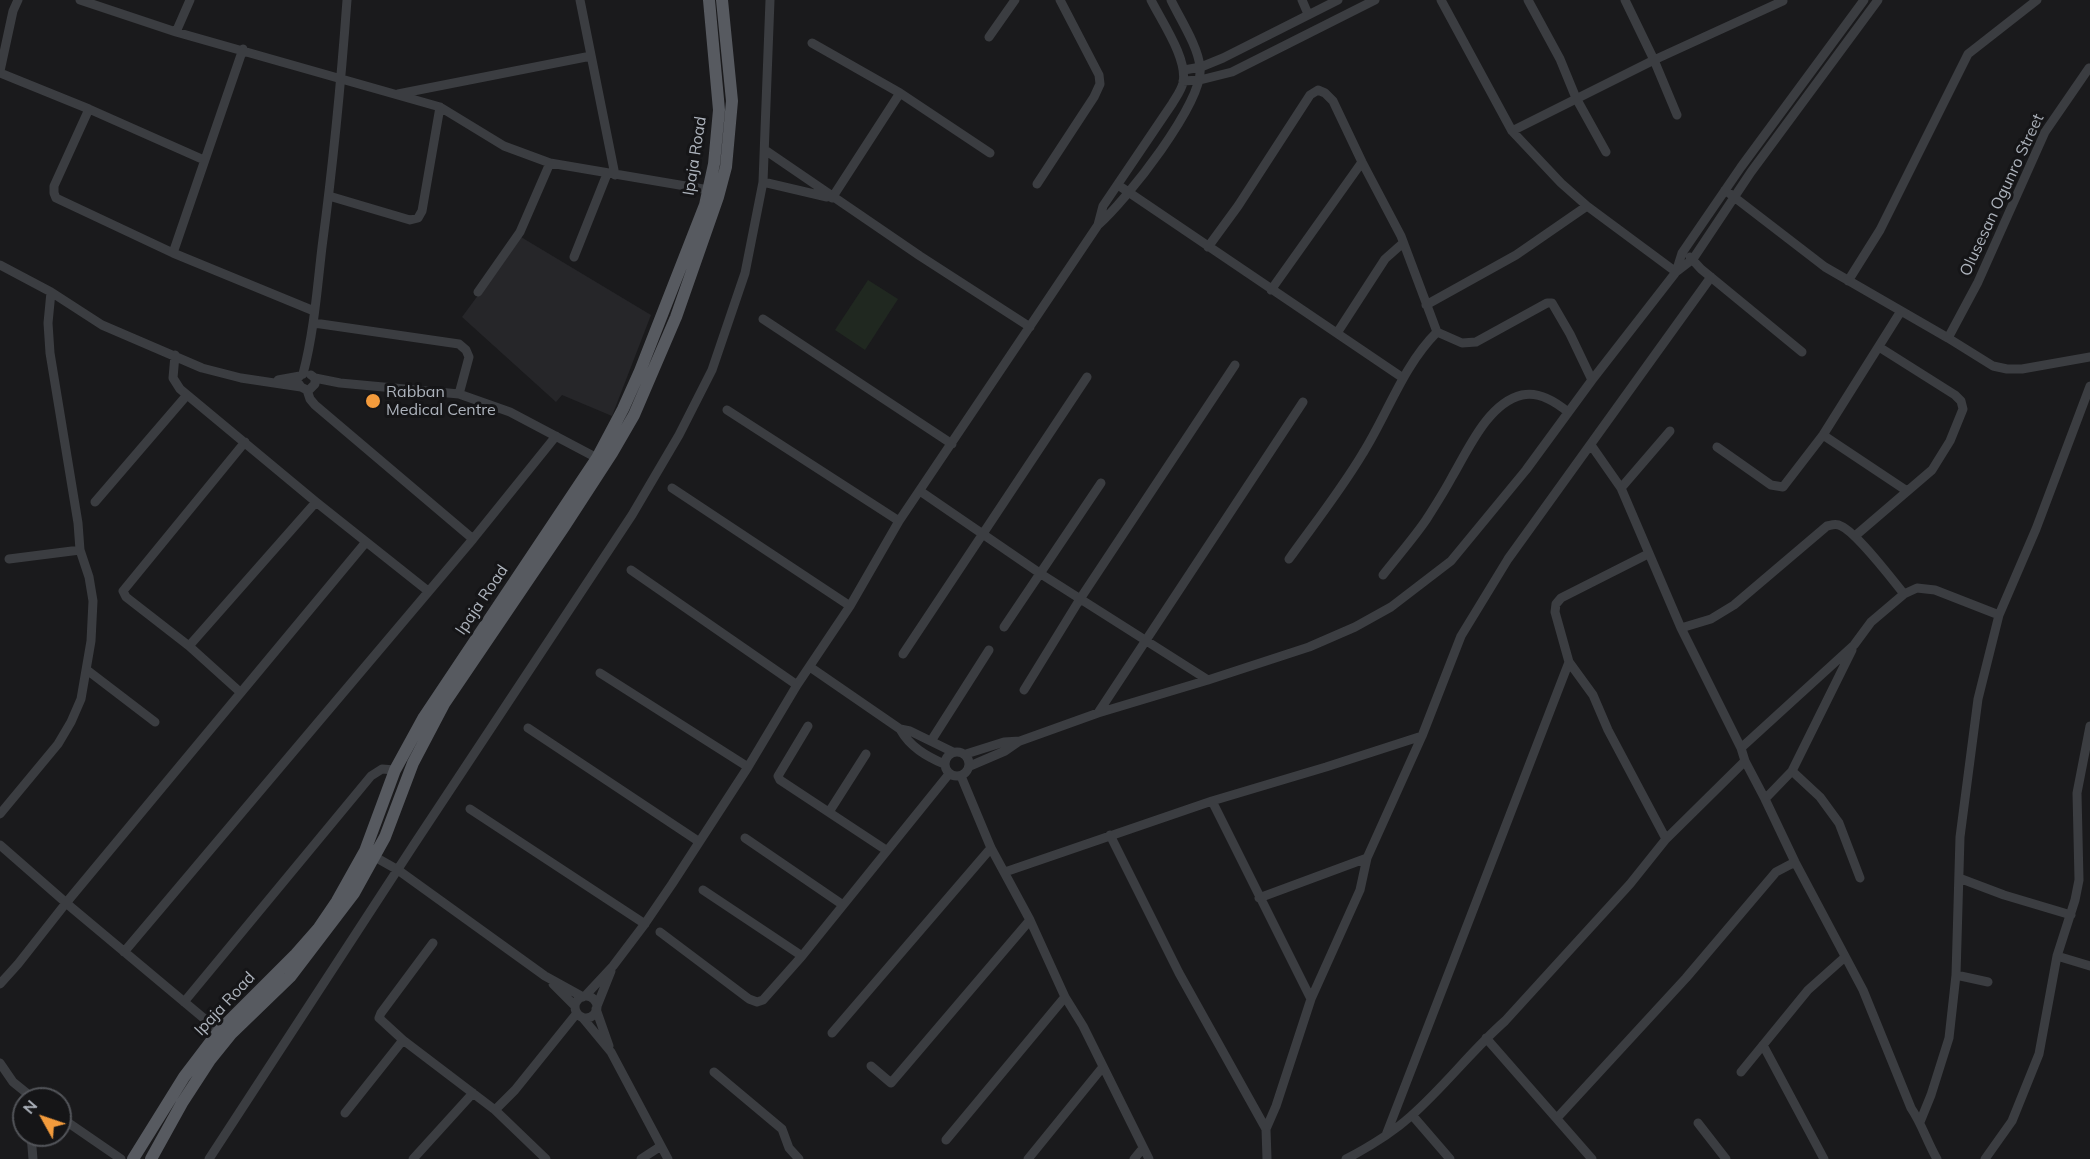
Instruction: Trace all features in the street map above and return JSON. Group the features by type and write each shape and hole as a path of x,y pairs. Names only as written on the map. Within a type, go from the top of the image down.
{"main road":[{"name":"Ipaja Road","path":"150,1159 210,1060 231,1034 290,977 354,893 385,837 413,763 444,704 612,453 634,415 705,205 714,164 719,110 709,0"},
{"name":"Ipaja Road","path":"133,1159 184,1077 219,1031 296,954 318,929 337,901 365,851 395,770 424,717 597,458 676,317 718,197 726,167 732,101 722,0"}],"street":[{"path":"18,0 13,11 0,72 204,160"},
{"path":"80,0 103,4 176,32 243,49 441,107 504,146 550,163 709,190"},
{"path":"176,32 190,0"},
{"path":"347,0 341,79 314,323 310,348 299,384 340,383 459,394 510,412 597,458"},
{"path":"574,257 611,174 580,0"},
{"path":"209,1159 632,515 679,435 712,370 745,273 763,182 770,0"},
{"path":"989,37 1015,0"},
{"path":"1037,184 1094,97 1100,84 1099,75 1060,0"},
{"path":"1098,225 1103,206 1172,104 1183,81 1182,61 1151,0"},
{"path":"495,1110 515,1090 578,1012 578,999 584,996 613,966 645,924 850,606 899,521 1098,225 1113,212 1150,165 1184,113 1196,92 1200,80 1200,67 1197,55 1171,0"},
{"path":"1302,0 1308,14"},
{"path":"1184,70 1200,67 1223,58 1338,0"},
{"path":"1183,81 1200,80 1232,72 1375,0"},
{"path":"1441,0 1512,131 1561,183 1587,206 1677,272"},
{"path":"1528,0 1560,59 1576,98 1606,152"},
{"path":"1625,0 1677,115"},
{"path":"1677,272 1682,253 1725,190 1864,0"},
{"path":"970,766 1005,751 1020,741 1098,713 1309,647 1355,627 1391,607 1451,561 1526,470 1592,380 1677,272 1693,259 1734,196 1878,0"},
{"path":"1848,281 1880,230 1968,54 2037,0"},
{"path":"1512,131 1654,60 1783,1"},
{"path":"1854,15 1863,21"},
{"path":"812,43 900,93 990,153"},
{"path":"173,253 243,49"},
{"path":"396,94 591,56"},
{"name":"Olusesan Ogunro Street","path":"1948,338 1978,282 2045,132 2089,68"},
{"path":"1208,247 1238,206 1310,95 1318,90 1333,101 1403,243 1437,332 1462,343 1476,342 1547,303 1552,303 1592,380"},
{"path":"832,198 900,93"},
{"path":"329,196 410,220 417,218 422,211 441,107"},
{"path":"89,109 54,186 56,198 173,253 314,310"},
{"path":"765,150 832,198 1030,327"},
{"path":"1271,290 1362,162"},
{"path":"478,292 520,232 550,163"},
{"path":"763,182 832,198"},
{"path":"1118,185 1403,378"},
{"path":"1725,190 1825,267 1993,366 2022,369 2090,357"},
{"path":"1426,305 1516,255 1587,206"},
{"path":"1337,333 1385,259 1403,243"},
{"path":"1682,253 1693,259 1711,277 1802,352"},
{"path":"0,265 51,292 102,324 222,374 270,382 310,384"},
{"path":"1267,1159 1266,1129 1276,1106 1311,999 1360,890 1367,858 1422,736 1461,636 1508,559 1711,277"},
{"path":"0,814 58,744 81,699 87,670 93,600 81,550 50,353 48,322 51,292"},
{"path":"1717,447 1772,485 1783,487 1823,435 1901,311"},
{"path":"763,319 952,444"},
{"path":"314,323 459,344 466,350 469,357 459,394"},
{"path":"1289,559 1364,453 1403,378 1425,345 1437,332"},
{"path":"1855,536 1932,470 1950,441 1963,409 1961,401 1955,395 1879,347"},
{"path":"310,348 310,399 315,405 473,539"},
{"path":"175,355 173,378 180,389 428,591"},
{"path":"1024,690 1080,598 1235,365"},
{"path":"270,382 302,375"},
{"path":"903,654 1087,378"},
{"path":"1920,1122 1949,1038 1956,975 1960,837 1978,699 1999,615 2036,529 2090,386"},
{"path":"1383,575 1424,523 1475,434 1507,402 1522,395 1536,394 1557,403 1568,412"},
{"path":"95,502 187,395"},
{"path":"1098,713 1303,402"},
{"path":"727,410 899,521"},
{"path":"1621,488 1670,431"},
{"path":"1823,435 1907,491"},
{"path":"124,952 473,539 556,436"},
{"path":"240,692 189,646 126,597 123,591 245,442"},
{"path":"1591,445 1621,488 1681,628 1795,862 1863,990 1893,1067 1937,1159"},
{"path":"1004,627 1101,483"},
{"path":"672,488 850,606"},
{"path":"920,491 1041,574 1208,680"},
{"path":"189,646 316,502"},
{"path":"1681,628 1711,619 1734,605 1827,526 1836,524 1855,536 1904,594"},
{"path":"0,984 366,542"},
{"path":"9,559 81,550"},
{"path":"1648,554 1561,598 1556,604 1555,612 1569,662 1593,695 1608,730 1666,839"},
{"path":"631,570 797,685"},
{"path":"1765,799 1792,771 1854,645 1871,622 1904,594 1917,588 1935,590 1999,615"},
{"path":"1741,748 1854,645"},
{"path":"931,741 989,650"},
{"path":"1386,1135 1569,662"},
{"path":"810,667 900,729 910,731 953,752"},
{"path":"87,670 155,722"},
{"path":"600,673 748,767"},
{"path":"808,726 778,776 783,784 886,850"},
{"path":"1985,1159 2012,1121 2039,1054 2057,956 2071,915 2079,880 2077,793 2090,726"},
{"path":"528,728 698,841"},
{"path":"900,729 916,749 944,764 949,774 955,777 961,776 970,766 966,754 960,751 947,756 944,764"},
{"path":"1005,872 1212,801 1422,736"},
{"path":"966,754 1004,742 1020,741"},
{"path":"829,812 866,754"},
{"path":"1346,1159 1365,1150 1412,1115 1486,1038 1506,1021 1630,884 1666,839 1745,761"},
{"path":"184,1002 372,776 382,769 395,770"},
{"path":"1792,771 1820,797 1839,822 1860,878"},
{"path":"660,932 749,999 756,1002 763,1000 802,956 949,774"},
{"path":"961,776 991,848 1030,920 1065,997 1083,1026 1149,1159"},
{"path":"1212,801 1311,999"},
{"path":"470,809 645,924"},
{"path":"1110,835 1179,973 1266,1129"},
{"path":"745,838 843,904"},
{"path":"0,845 219,1031"},
{"path":"832,1033 991,848"},
{"path":"375,857 398,870 545,976 592,998 611,1052 668,1159"},
{"path":"1259,897 1367,858"},
{"path":"1557,1118 1671,995 1776,872 1795,862"},
{"path":"1959,878 2004,895 2071,915"},
{"path":"703,890 802,956"},
{"path":"871,1066 891,1083 1030,920"},
{"path":"433,943 379,1018 495,1110 546,1159"},
{"path":"2057,956 2090,966"},
{"path":"1741,1072 1808,990 1845,957"},
{"path":"578,1012 593,1015 613,966"},
{"path":"1956,975 1988,982"},
{"path":"545,976 611,1052"},
{"path":"946,1140 1065,997"},
{"path":"1486,1038 1592,1159"},
{"path":"345,1113 404,1040"},
{"path":"1762,1045 1824,1159"},
{"path":"0,1063 19,1087"},
{"path":"1028,1159 1102,1068"},
{"path":"714,1072 782,1129 789,1148 799,1159"},
{"path":"413,1159 473,1093"},
{"path":"1412,1115 1450,1159"},
{"path":"1698,1123 1726,1159"},
{"path":"72,1125 121,1159"},
{"path":"641,1159 661,1146"},
{"path":"1134,1159 1143,1148"}],"shaded area":[{"path":"521,237 651,315 612,416 562,395 556,402 462,317"},
{"path":"868,280 898,299 865,350 835,330"}],"place":[{"name":"Rabban Medical Centre","path":"373,401"}]}
